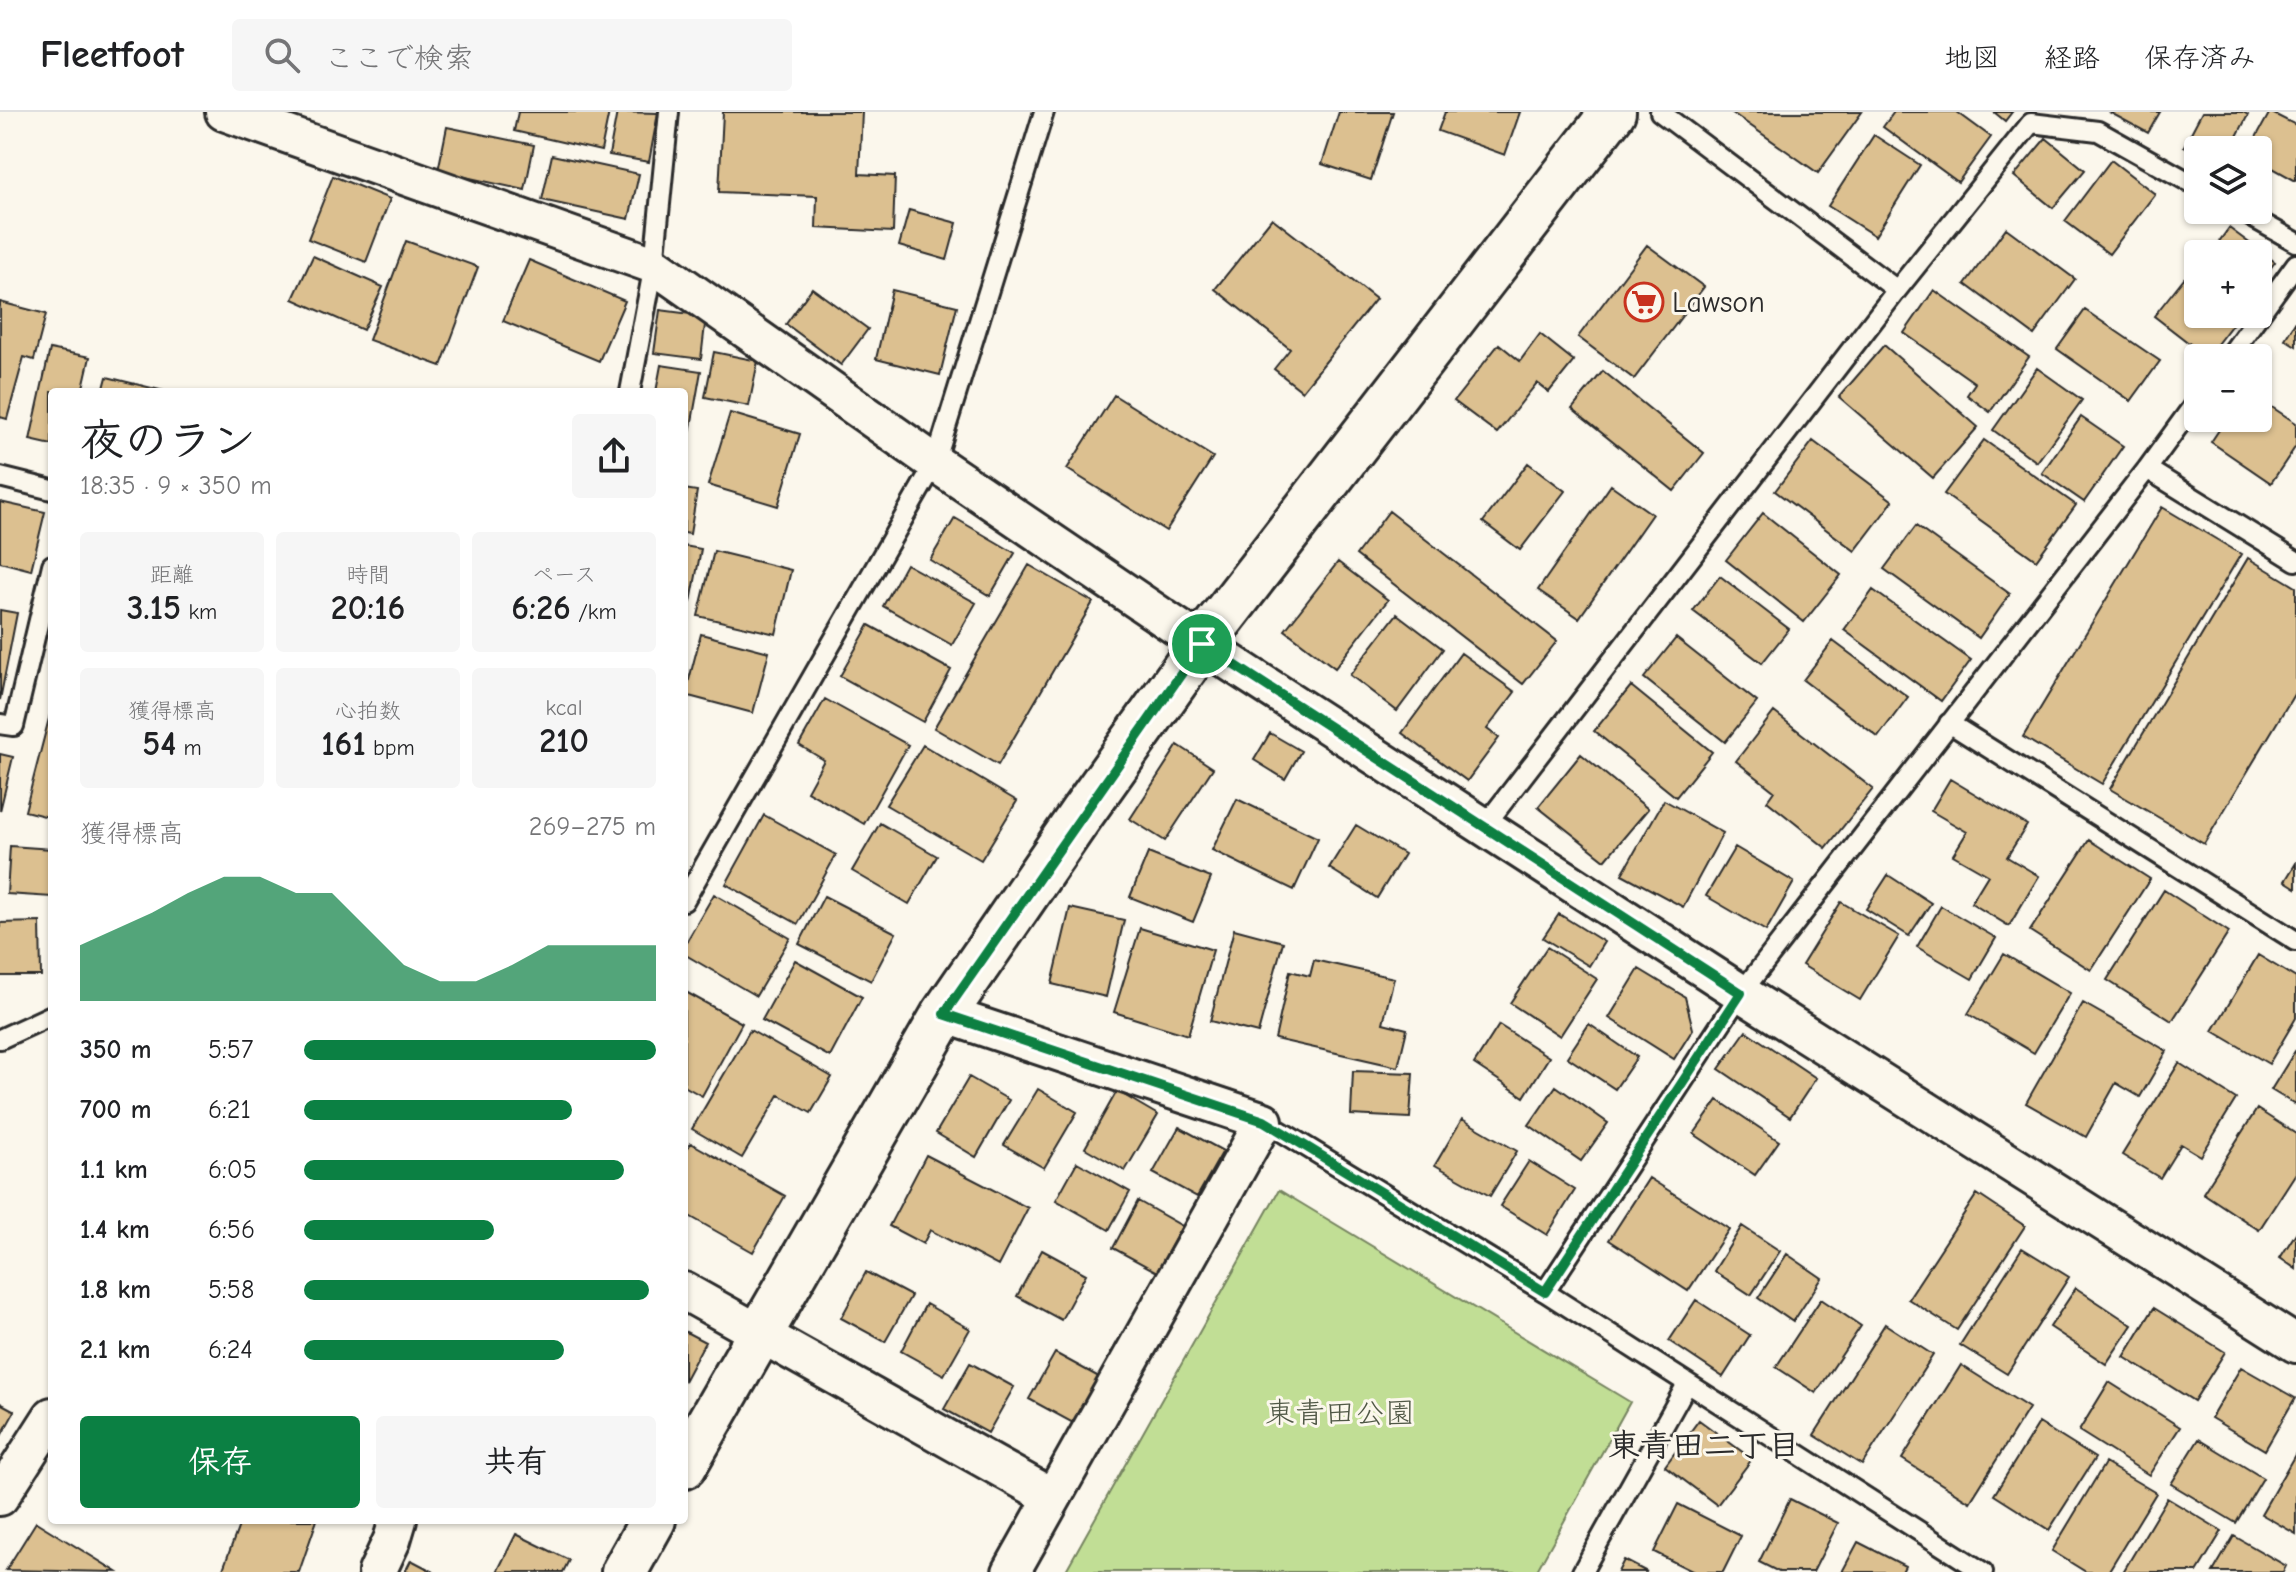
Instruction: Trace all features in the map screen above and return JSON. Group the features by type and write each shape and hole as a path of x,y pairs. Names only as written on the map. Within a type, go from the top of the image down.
{"street":[{"path":"224,112 654,265 935,463 1202,644 1483,828 2296,1344"},
{"path":"688,1459 944,1014 1202,644 1613,112"},
{"path":"944,1014 1264,1121 1011,1572"},
{"path":"688,1293 1052,1497"},
{"path":"0,1497 48,1422"},
{"path":"377,1572 397,1524"},
{"path":"624,1572 651,1524"}],"lane":[{"path":"631,388 654,265 669,112"},
{"path":"688,894 935,463 1044,112"},
{"path":"1660,112 1897,290"},
{"path":"1483,828 1897,290 2031,123 2098,131 2184,179"},
{"path":"2264,224 2296,242"},
{"path":"2238,344 2296,264"},
{"path":"1545,1292 1741,993 2184,418"},
{"path":"2147,469 2296,561"},
{"path":"0,477 48,489"},
{"path":"0,724 14,726 48,582"},
{"path":"1949,723 2296,941"},
{"path":"0,1039 48,1017"},
{"path":"1264,1121 1545,1292 1983,1572"},
{"path":"1582,1572 1687,1384"}],"green space":[{"name":"東青田公園","path":"1279,1190 1630,1402 1536,1572 1065,1572"}],"building":[{"path":"518,112 609,112 601,151 514,131"},
{"path":"617,112 658,113 649,162 609,155"},
{"path":"723,112 862,112 859,174 895,176 893,232 816,228 817,196 719,192"},
{"path":"1339,112 1393,112 1371,180 1322,164"},
{"path":"1445,112 1520,112 1505,155 1438,131"},
{"path":"1731,112 1862,112 1818,173"},
{"path":"1894,112 1957,112 1991,137 1958,182 1883,127"},
{"path":"1994,112 2012,112 2005,121"},
{"path":"2109,112 2160,112 2148,133"},
{"path":"2202,112 2243,112 2248,115 2237,136 2189,136"},
{"path":"2270,112 2296,125 2296,181 2272,168 2272,136 2257,136"},
{"path":"447,127 534,145 525,190 438,171"},
{"path":"1874,135 1920,165 1875,236 1828,206"},
{"path":"2046,138 2085,170 2053,208 2014,176"},
{"path":"552,155 639,174 629,219 542,200"},
{"path":"2111,160 2155,194 2109,254 2065,221"},
{"path":"333,176 390,199 366,262 308,239"},
{"path":"909,210 957,223 947,260 899,246"},
{"path":"1272,218 1376,299 1302,391 1274,369 1290,349 1215,289"},
{"path":"2006,228 2075,279 2034,335 1965,284"},
{"path":"2229,228 2245,240 2220,240"},
{"path":"406,241 478,267 441,366 369,340"},
{"path":"1647,245 1704,287 1634,379 1578,337"},
{"path":"313,256 383,287 363,330 293,299"},
{"path":"529,260 625,301 599,361 503,321"},
{"path":"2184,278 2184,328 2229,328 2217,344 2190,344 2154,316"},
{"path":"812,288 868,329 841,365 786,324"},
{"path":"892,290 957,306 940,375 876,359"},
{"path":"1934,290 2029,357 1990,412 1967,395 1975,383 1904,333"},
{"path":"0,302 46,314 34,360 24,357 7,419 0,417"},
{"path":"660,310 706,316 701,359 654,353"},
{"path":"2085,310 2160,361 2131,401 2057,349"},
{"path":"2296,321 2296,346 2285,339"},
{"path":"1540,334 1574,361 1549,392 1537,383 1497,433 1454,401 1499,344 1520,361"},
{"path":"1884,345 1978,427 1933,478 1839,397"},
{"path":"50,349 90,357 83,388 48,388 48,444 30,440"},
{"path":"714,352 758,361 749,406 705,397"},
{"path":"661,365 701,371 688,444 688,388 657,388"},
{"path":"2037,368 2082,400 2037,462 1993,430"},
{"path":"1603,371 1704,453 1674,491 1572,409"},
{"path":"107,377 152,388 104,388"},
{"path":"1114,395 1213,457 1166,531 1067,469"},
{"path":"2272,407 2296,423 2296,446 2271,483 2211,442 2218,432 2272,432"},
{"path":"730,413 800,434 778,506 708,485"},
{"path":"2081,417 2123,446 2084,502 2042,473"},
{"path":"1984,440 2076,505 2036,560 1944,494"},
{"path":"1813,441 1893,501 1855,551 1775,491"},
{"path":"1528,463 1565,491 1520,550 1483,522"},
{"path":"1611,485 1652,514 1579,618 1538,590"},
{"path":"688,490 697,491 688,534"},
{"path":"0,502 45,512 31,570 0,562"},
{"path":"2162,507 2241,554 2102,784 2023,737"},
{"path":"1389,511 1557,641 1523,684 1356,555"},
{"path":"1763,513 1841,575 1804,622 1726,560"},
{"path":"955,518 1015,553 990,596 930,560"},
{"path":"1916,526 2010,594 1979,638 1884,569"},
{"path":"688,547 701,549 691,602 688,601"},
{"path":"714,551 791,570 776,634 698,616"},
{"path":"2248,558 2296,587 2296,691 2204,844 2110,789"},
{"path":"1338,562 1388,600 1335,668 1285,630"},
{"path":"906,564 976,603 952,645 883,606"},
{"path":"1029,565 1093,602 998,765 934,728"},
{"path":"1720,576 1789,629 1762,663 1693,611"},
{"path":"1873,590 1971,660 1941,701 1844,630"},
{"path":"0,610 17,613 0,700"},
{"path":"1397,614 1443,649 1397,711 1350,675"},
{"path":"869,625 951,670 923,722 840,676"},
{"path":"701,634 769,652 753,713 688,696 688,684"},
{"path":"1676,638 1757,702 1725,742 1644,678"},
{"path":"1833,641 1908,697 1878,737 1803,680"},
{"path":"1461,653 1515,692 1487,729 1499,738 1467,781 1402,733"},
{"path":"1631,686 1712,752 1676,797 1594,731"},
{"path":"825,699 908,745 864,824 807,791 824,760 799,745"},
{"path":"1774,712 1873,789 1826,848 1767,801 1774,791 1736,761"},
{"path":"48,722 48,817 25,811"},
{"path":"1270,733 1301,751 1285,779 1254,760"},
{"path":"923,745 1017,801 981,860 886,805"},
{"path":"1178,745 1213,768 1165,841 1130,819"},
{"path":"0,754 13,757 0,811"},
{"path":"1581,754 1648,809 1605,860 1538,807"},
{"path":"1950,779 2027,825 2007,857 2039,876 2009,926 1971,903 1988,875 1953,855 1967,832 1931,811"},
{"path":"1237,799 1318,838 1294,890 1212,850"},
{"path":"1664,800 1723,833 1683,907 1622,874"},
{"path":"764,815 836,855 798,924 726,884"},
{"path":"880,823 937,856 909,904 852,871"},
{"path":"1356,825 1404,854 1377,898 1329,868"},
{"path":"2089,840 2150,879 2091,970 2030,931"},
{"path":"10,846 48,849 48,897 7,894"},
{"path":"1735,847 1794,882 1766,931 1706,896"},
{"path":"1148,853 1211,878 1193,922 1130,897"},
{"path":"2296,863 2296,888 2285,881"},
{"path":"1888,875 1931,903 1909,936 1866,909"},
{"path":"2164,890 2229,932 2172,1021 2107,980"},
{"path":"714,894 790,938 756,996 688,956 688,939"},
{"path":"824,896 896,933 871,981 799,944"},
{"path":"1841,902 1899,936 1860,1000 1802,965"},
{"path":"1941,906 1996,938 1972,979 1917,947"},
{"path":"1070,908 1124,920 1106,997 1052,984"},
{"path":"1559,914 1604,942 1589,966 1543,938"},
{"path":"40,922 41,976 0,976 0,923"},
{"path":"1140,928 1213,950 1188,1035 1114,1012"},
{"path":"1234,929 1283,942 1258,1033 1210,1021"},
{"path":"1547,947 1597,979 1560,1036 1510,1003"},
{"path":"2004,954 2070,993 2034,1053 1968,1014"},
{"path":"2258,955 2296,978 2296,1018 2269,1064 2213,1031"},
{"path":"795,960 862,997 830,1057 762,1020"},
{"path":"1314,960 1394,978 1383,1023 1407,1029 1398,1067 1275,1039 1290,971 1310,976"},
{"path":"1639,969 1685,997 1693,1029 1674,1059 1609,1018"},
{"path":"688,993 742,1023 702,1096 688,1088"},
{"path":"2083,1003 2167,1051 2140,1097 2116,1083 2086,1137 2026,1103"},
{"path":"1589,1024 1637,1057 1615,1089 1567,1057"},
{"path":"1499,1025 1549,1057 1524,1097 1474,1064"},
{"path":"750,1030 832,1077 811,1113 779,1095 742,1158 692,1129"},
{"path":"1746,1031 1816,1078 1790,1117 1719,1069"},
{"path":"2296,1052 2296,1105 2271,1090"},
{"path":"2179,1063 2236,1099 2201,1156 2181,1144 2160,1178 2122,1155"},
{"path":"1353,1071 1413,1073 1410,1118 1351,1115"},
{"path":"969,1077 1009,1100 976,1157 936,1133"},
{"path":"1556,1086 1608,1123 1581,1161 1529,1125"},
{"path":"1038,1089 1077,1112 1044,1168 1004,1145"},
{"path":"1117,1091 1158,1115 1125,1171 1085,1148"},
{"path":"1718,1100 1779,1141 1755,1175 1694,1134"},
{"path":"2257,1109 2296,1134 2296,1173 2259,1230 2203,1193"},
{"path":"1462,1119 1517,1151 1490,1196 1435,1165"},
{"path":"1179,1127 1223,1151 1197,1197 1153,1173"},
{"path":"691,1143 785,1196 753,1252 688,1215 688,1148"},
{"path":"926,1155 1028,1208 998,1266 930,1230 923,1244 889,1226"},
{"path":"1529,1161 1575,1190 1547,1235 1500,1206"},
{"path":"1077,1162 1130,1192 1109,1230 1056,1200"},
{"path":"1649,1178 1729,1229 1688,1291 1609,1240"},
{"path":"1977,1194 2025,1226 1957,1330 1908,1299"},
{"path":"1138,1201 1182,1226 1157,1272 1113,1248"},
{"path":"1742,1226 1780,1251 1751,1295 1714,1271"},
{"path":"2296,1233 2296,1269 2280,1258"},
{"path":"2022,1248 2069,1277 2007,1374 1960,1345"},
{"path":"1042,1250 1086,1274 1061,1320 1017,1296"},
{"path":"1787,1254 1822,1278 1793,1322 1758,1298"},
{"path":"866,1272 911,1296 885,1342 841,1318"},
{"path":"2076,1288 2132,1325 2106,1364 2050,1327"},
{"path":"1821,1299 1861,1326 1816,1393 1776,1367"},
{"path":"1696,1300 1750,1335 1723,1377 1669,1341"},
{"path":"926,1304 970,1329 944,1375 901,1351"},
{"path":"2154,1308 2225,1352 2194,1401 2124,1357"},
{"path":"1885,1324 1933,1355 1862,1465 1814,1435"},
{"path":"688,1333 705,1342 688,1374"},
{"path":"1055,1353 1099,1377 1073,1423 1029,1399"},
{"path":"970,1363 1014,1387 988,1433 944,1409"},
{"path":"1961,1365 2029,1408 1970,1502 1902,1459"},
{"path":"2241,1367 2295,1398 2265,1450 2211,1418"},
{"path":"2109,1382 2180,1427 2149,1475 2079,1431"},
{"path":"0,1403 15,1411 0,1438"},
{"path":"1699,1420 1752,1459 1717,1505 1665,1466"},
{"path":"2039,1423 2095,1458 2049,1530 1994,1495"},
{"path":"2199,1439 2263,1478 2236,1523 2171,1484"},
{"path":"2296,1453 2296,1534 2261,1514"},
{"path":"2105,1463 2156,1493 2108,1572 2086,1572 2052,1551"},
{"path":"2167,1498 2222,1531 2197,1572 2123,1572"},
{"path":"1790,1499 1838,1523 1813,1572 1779,1572 1759,1562"},
{"path":"1678,1504 1741,1536 1723,1572 1694,1572 1654,1552"},
{"path":"36,1522 117,1572 6,1570"},
{"path":"240,1524 316,1524 299,1572 222,1572"},
{"path":"516,1534 569,1560 563,1572 497,1572"},
{"path":"2234,1536 2286,1566 2283,1572 2213,1572"},
{"path":"1858,1542 1905,1566 1902,1572 1842,1572"},
{"path":"411,1560 434,1572 405,1572"},
{"path":"1624,1560 1647,1572 1618,1572"}],"place":[{"name":"Lawson","path":"1644,302"}],"district":[{"name":"東青田二丁目","path":"1704,1445"}],"route":[{"path":"1202,644 1741,993 1545,1292 1264,1121 944,1014 1202,644"}]}
